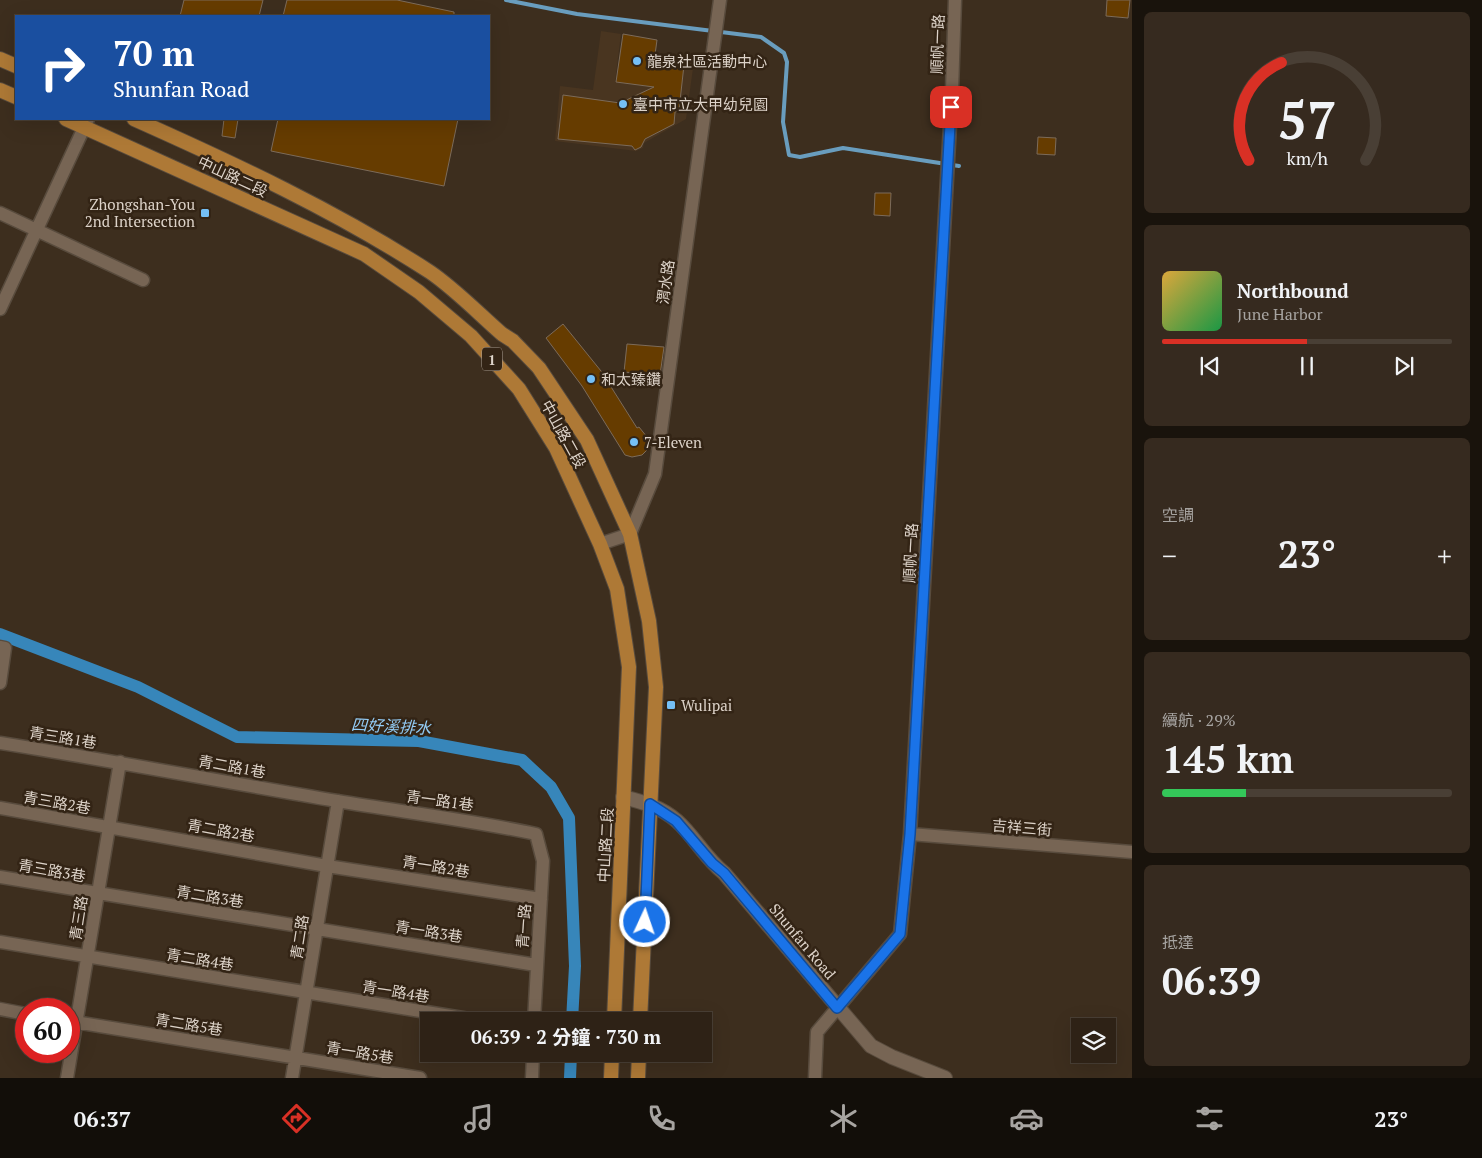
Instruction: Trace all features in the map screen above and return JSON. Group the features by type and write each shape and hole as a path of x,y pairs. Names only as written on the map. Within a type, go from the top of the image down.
{"main road":[{"path":"0,59 15,66"},
{"path":"0,90 15,97"},
{"name":"中山路二段","path":"71,120 87,123 364,254 419,292 471,336 519,389 556,448 600,544 617,589 629,667 614,1012"},
{"name":"中山路二段","path":"136,120 256,174 367,234 432,273 502,334 513,341 539,368 587,440 630,534 649,622 656,687 640,1012"},
{"path":"611,1078 612,1062"},
{"path":"638,1078 639,1062"}],"street":[{"name":"渭水路","path":"630,534 655,474 720,0"},
{"name":"順帆一路","path":"815,1078 817,1032 900,934 910,834 952,90 955,0"},
{"path":"0,309 87,123"},
{"path":"0,213 144,280"},
{"path":"600,544 630,534"},
{"path":"0,647 6,648 0,683"},
{"name":"青三路1巷","path":"0,743 120,762"},
{"name":"青二路1巷","path":"120,762 338,801"},
{"name":"青三路","path":"79,998 88,957 120,762"},
{"name":"Shunfan Road","path":"624,797 650,804 676,821 712,863 724,873 871,1046 892,1057 945,1078"},
{"name":"青一路1巷","path":"338,801 482,823 536,834"},
{"name":"青二路","path":"292,1078 338,801"},
{"name":"青三路2巷","path":"0,808 109,827"},
{"name":"青二路2巷","path":"109,827 327,866"},
{"name":"青一路","path":"534,1012 543,861 536,834"},
{"name":"吉祥三街","path":"910,834 1132,852"},
{"name":"青一路2巷","path":"327,866 541,898"},
{"name":"青三路3巷","path":"0,877 98,894"},
{"name":"青二路3巷","path":"98,894 316,929"},
{"name":"青一路3巷","path":"316,929 536,965"},
{"name":"青二路4巷","path":"0,942 306,993"},
{"name":"青一路4巷","path":"306,993 425,1012"},
{"path":"0,1009 15,1012"},
{"name":"青二路5巷","path":"80,1023 296,1058"},
{"name":"青一路5巷","path":"296,1058 420,1078"},
{"path":"532,1078 533,1062"},
{"name":"青三路","path":"67,1078 69,1063"}],"shaded area":[{"name":"臺中市立大甲幼兒園","path":"601,31 621,34 615,82 651,87 655,56 694,61 686,119 644,143 643,148 636,151 555,141 560,86 593,90"}],"building":[{"path":"184,0 263,0 259,15 180,15"},
{"path":"287,0 397,0 454,12 454,15 283,15"},
{"path":"1107,0 1130,0 1128,18 1106,16"},
{"name":"臺中市立大甲幼兒園","path":"623,34 657,40 654,62 684,65 679,110 675,112 674,124 645,139 641,147 635,150 632,146 558,139 563,95 620,103 654,87 616,82"},
{"path":"224,120 238,120 235,138 222,136"},
{"path":"278,120 458,120 444,186 271,151"},
{"path":"1038,137 1056,138 1055,155 1037,154"},
{"path":"875,193 891,193 890,216 874,215"},
{"name":"和太臻鑽","path":"563,324 601,371 637,428 639,427 651,442 651,446 642,455 632,457 625,455 582,386 546,338"},
{"path":"627,344 664,347 660,375 624,372"}],"waterway":[{"path":"506,0 577,14 761,37 784,53 787,62 783,122 789,155 800,157 843,148 959,166"},
{"name":"四好溪排水","path":"0,634 138,687 237,737 419,741 522,760 551,787 569,818 575,966 572,1012"},
{"name":"四好溪排水","path":"570,1078 571,1062"}],"place":[{"name":"龍泉社區活動中心","path":"637,61"},
{"name":"臺中市立大甲幼兒園","path":"623,104"},
{"name":"Zhongshan-You 2nd Intersection","path":"205,213"},
{"name":"和太臻鑽","path":"591,379"},
{"name":"7-Eleven","path":"634,442"},
{"name":"Wulipai","path":"671,705"}],"route":[{"path":"645,922 650,804 676,821 712,863 724,873 837,1008 900,934 910,834 951,107"}]}
